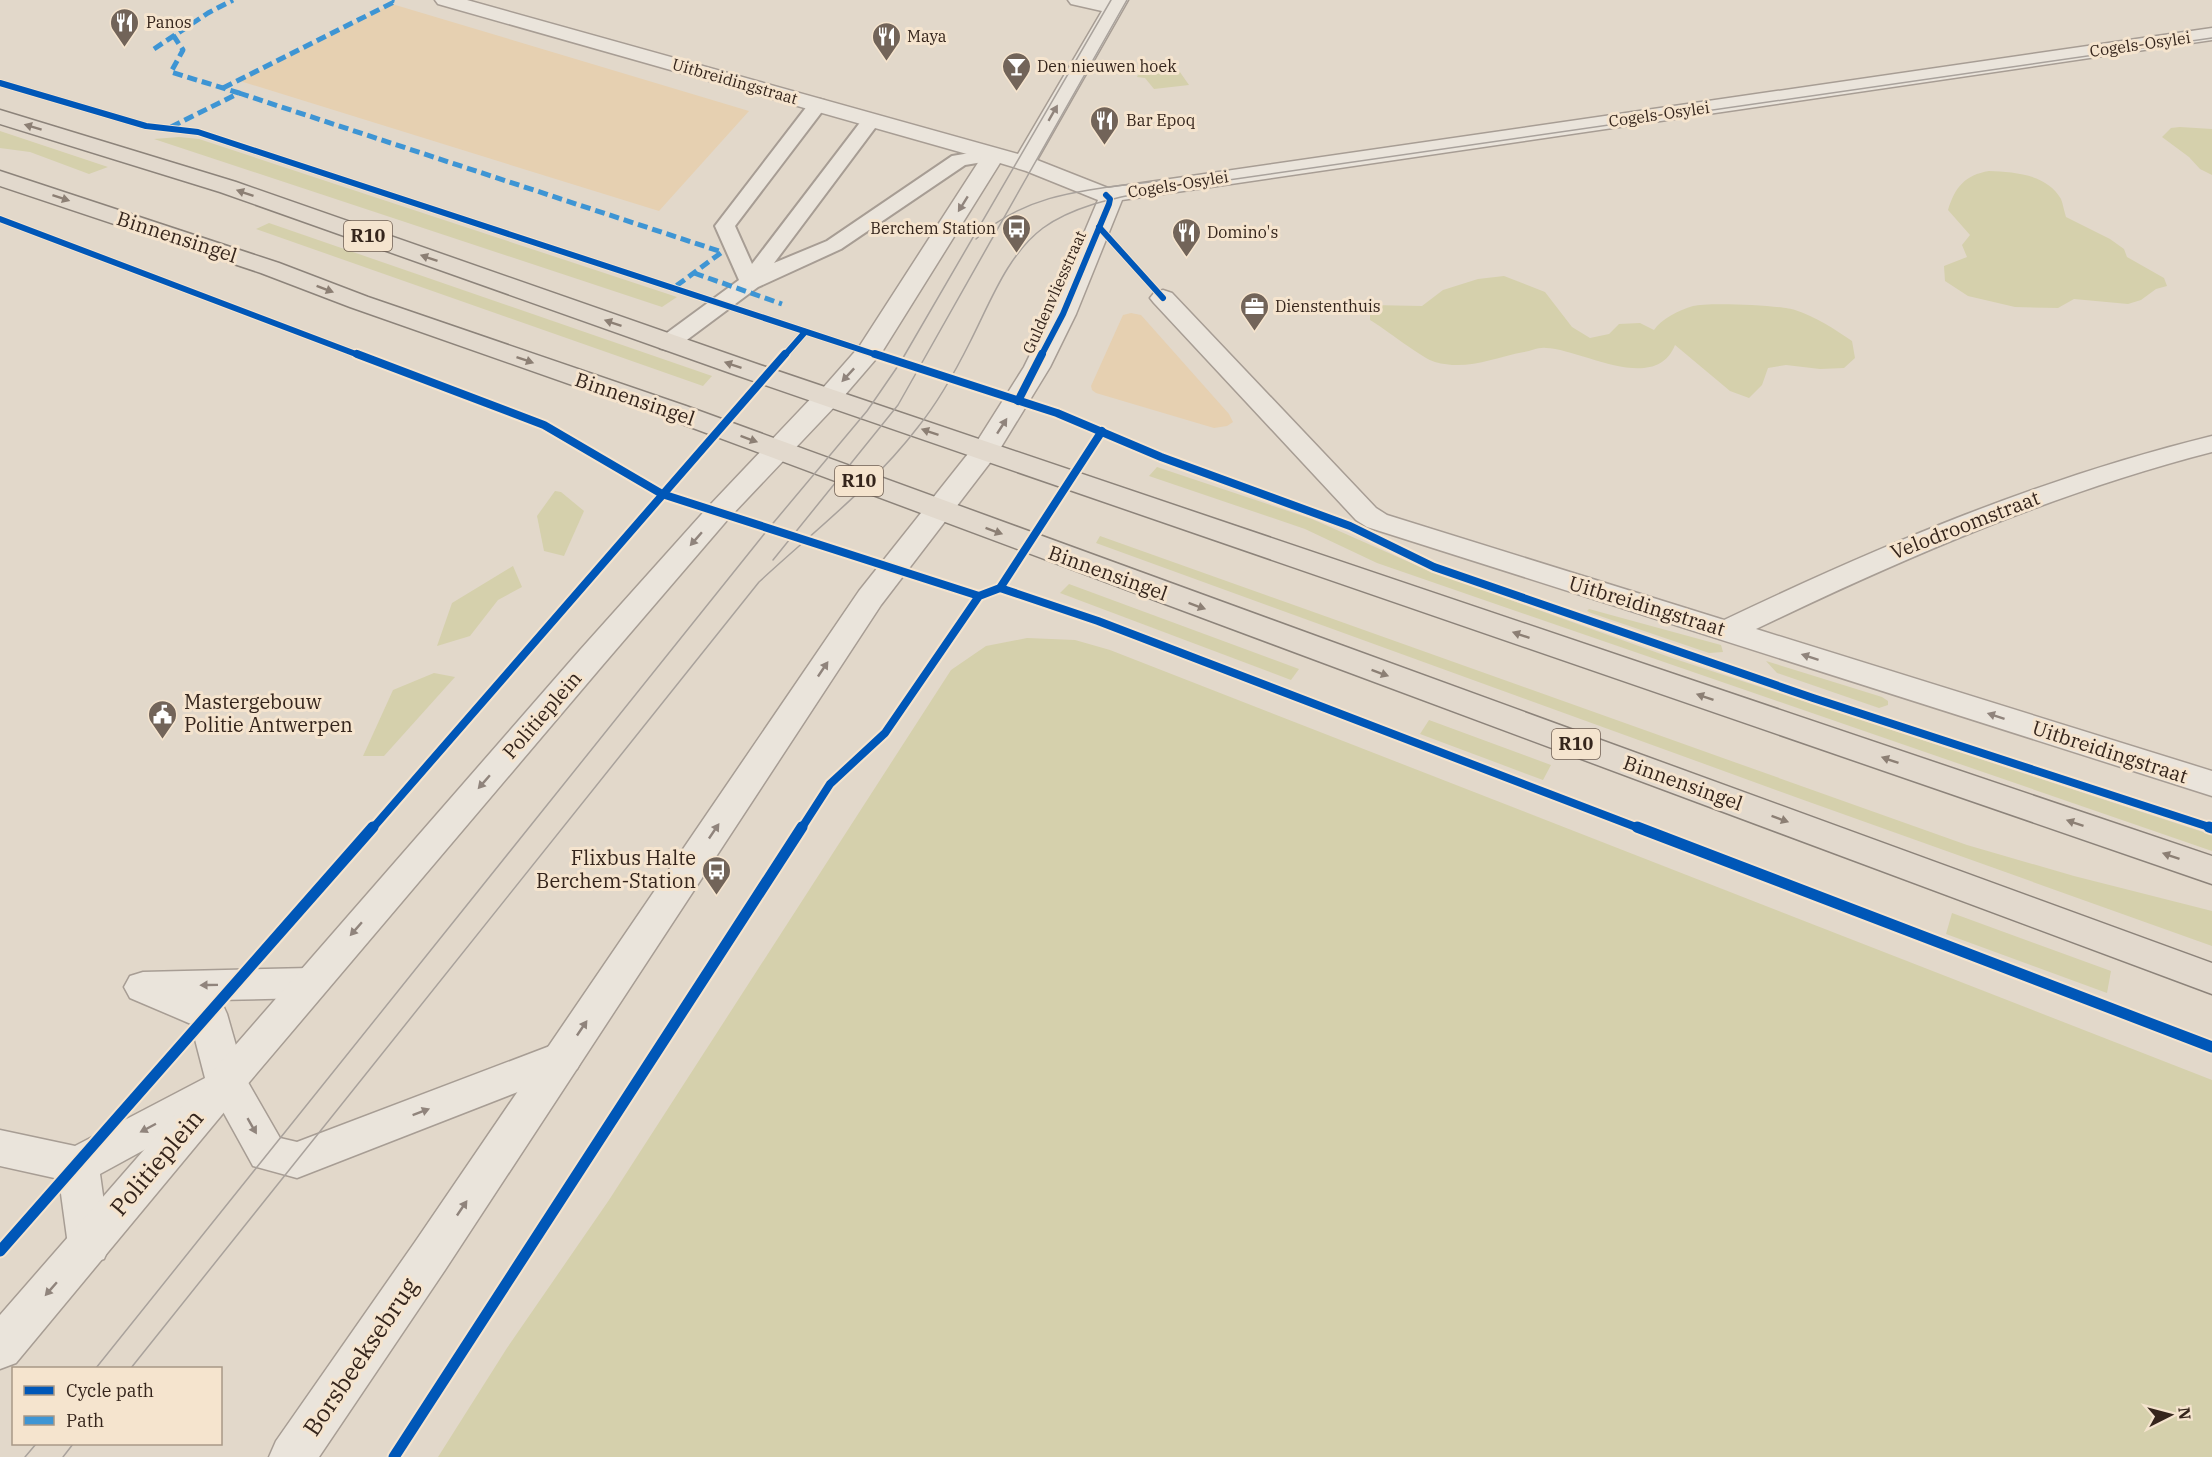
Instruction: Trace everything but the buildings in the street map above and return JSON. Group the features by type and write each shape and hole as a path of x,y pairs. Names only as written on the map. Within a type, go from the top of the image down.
{"main road":[{"name":"R10","path":"0,117 228,187 668,343 2212,870"},
{"name":"Binnensingel","path":"0,178 270,268 359,302 779,450 2212,979"}],"street":[{"name":"Uitbreidingstraat","path":"445,0 1024,163"},
{"path":"1078,0 1116,3 1024,163 1106,195"},
{"name":"Cogels-Osylei","path":"1106,195 2212,34"},
{"path":"828,397 869,352 994,155"},
{"name":"Guldenvliesstraat","path":"939,510 985,451 1018,401 1063,314 1109,204 1110,199 1106,195"},
{"name":"Uitbreidingstraat","path":"1163,298 1366,514 1377,521 2212,784"},
{"name":"Politieplein","path":"89,1245 222,1085 719,512 828,397"},
{"name":"Velodroomstraat","path":"1727,631 1839,576 1933,535 2163,455 2212,444"},
{"path":"310,983 143,987 208,1014 222,1085 267,1154 297,1160 562,1058 870,598 939,510"},
{"name":"Borsbeeksebrug","path":"292,1457 562,1058"},
{"path":"0,1148 78,1165 222,1085"},
{"path":"0,1348 89,1245 78,1165"}],"lane":[{"path":"750,282 725,226 818,105"},
{"path":"750,282 872,120"},
{"path":"668,343 750,282 834,245 959,160 994,155"}],"shaded area":[{"path":"1144,62 1175,65 1189,85 1154,89 1145,78 1137,77"},
{"path":"2171,128 2212,129 2212,175 2200,169 2189,157 2162,137"},
{"path":"0,131 108,167 89,174 30,152 0,148"},
{"path":"179,137 199,139 677,297 662,307 154,139"},
{"path":"1989,171 2029,176 2047,184 2061,199 2066,217 2110,239 2124,249 2127,257 2164,278 2167,286 2156,289 2141,300 2128,304 2074,299 2058,308 2015,307 1968,296 1945,281 1944,266 1967,257 1962,245 1970,235 1948,210 1962,183 1973,176"},
{"path":"269,223 712,376 703,386 256,229"},
{"path":"1504,276 1545,292 1572,327 1590,338 1609,334 1619,324 1640,323 1654,330 1671,315 1693,306 1760,305 1795,310 1824,323 1852,341 1855,358 1844,368 1820,369 1786,365 1768,368 1762,385 1749,398 1730,391 1675,345 1665,360 1651,367 1616,366 1561,350 1543,348 1480,363 1458,365 1429,360 1370,320 1370,305 1422,306 1443,290 1478,279"},
{"path":"1157,467 1312,519 1427,570 1672,658 2212,835 2212,851 1377,563 1305,529 1149,476"},
{"path":"555,491 561,492 584,511 564,556 544,551 537,516"},
{"path":"1100,536 1967,845 2074,876 2212,911 2212,946 1096,543"},
{"path":"513,566 522,587 498,600 470,636 437,646 452,603"},
{"path":"1069,584 1299,669 1291,680 1060,593"},
{"path":"1589,609 1721,645 1723,652 1709,653 1591,613 1587,611"},
{"path":"1027,638 1075,640 1110,650 2212,1080 2212,1457 438,1457 507,1348 609,1200 951,670 986,646"},
{"path":"1766,661 1882,697 1888,701 1888,705 1879,708 1777,673"},
{"path":"434,673 455,677 384,756 363,756 393,690"},
{"path":"1429,720 1551,765 1543,780 1420,734"},
{"path":"1952,913 2111,971 2107,993 1946,934"}],"sand":[{"path":"392,4 749,111 659,211 240,81"},
{"path":"1131,313 1141,315 1229,414 1233,422 1227,426 1214,428 1092,390 1091,386 1123,315"}],"tram line":[{"path":"97,1367 769,528 867,411 900,363 1111,0"},
{"path":"1003,219 1127,0"},
{"path":"132,1367 759,582 862,489 918,427 952,375 1000,280 1019,252 1043,228 1066,214 1145,192 2212,38"},
{"path":"1003,219 1017,211 1061,195 1158,181"},
{"path":"773,560 898,405 1003,219"},
{"path":"976,239 1003,219"},
{"path":"25,1457 35,1445"},
{"path":"63,1457 72,1445"}],"marked path":[{"path":"154,49 208,13 233,0"},
{"path":"223,88 396,1 392,0"},
{"path":"171,127 239,93 171,72 183,50 173,35"},
{"path":"239,93 722,252 672,289"},
{"path":"694,273 782,304"}],"cycle path":[{"path":"0,83 146,126 198,132 1057,413 1161,457 1350,526 1434,567 1813,698 2212,828"},
{"path":"1018,401 1063,314 1109,204 1110,199 1106,195"},
{"path":"0,219 544,425 662,494 979,596"},
{"path":"1099,227 1163,298"},
{"path":"0,1251 78,1165 805,332"},
{"path":"394,1457 830,784 885,733 979,596 1000,588 1102,431"},
{"path":"1000,588 1098,621 2212,1047"}],"place":[{"name":"Panos","path":"125,48"},
{"name":"Maya","path":"886,62"},
{"name":"Den nieuwen hoek","path":"1016,92"},
{"name":"Bar Epoq","path":"1105,146"},
{"name":"Berchem Station","path":"1017,254"},
{"name":"Domino's","path":"1186,258"},
{"name":"Dienstenthuis","path":"1254,332"},
{"name":"Mastergebouw Politie Antwerpen","path":"163,740"},
{"name":"Flixbus Halte Berchem-Station","path":"717,896"}]}
